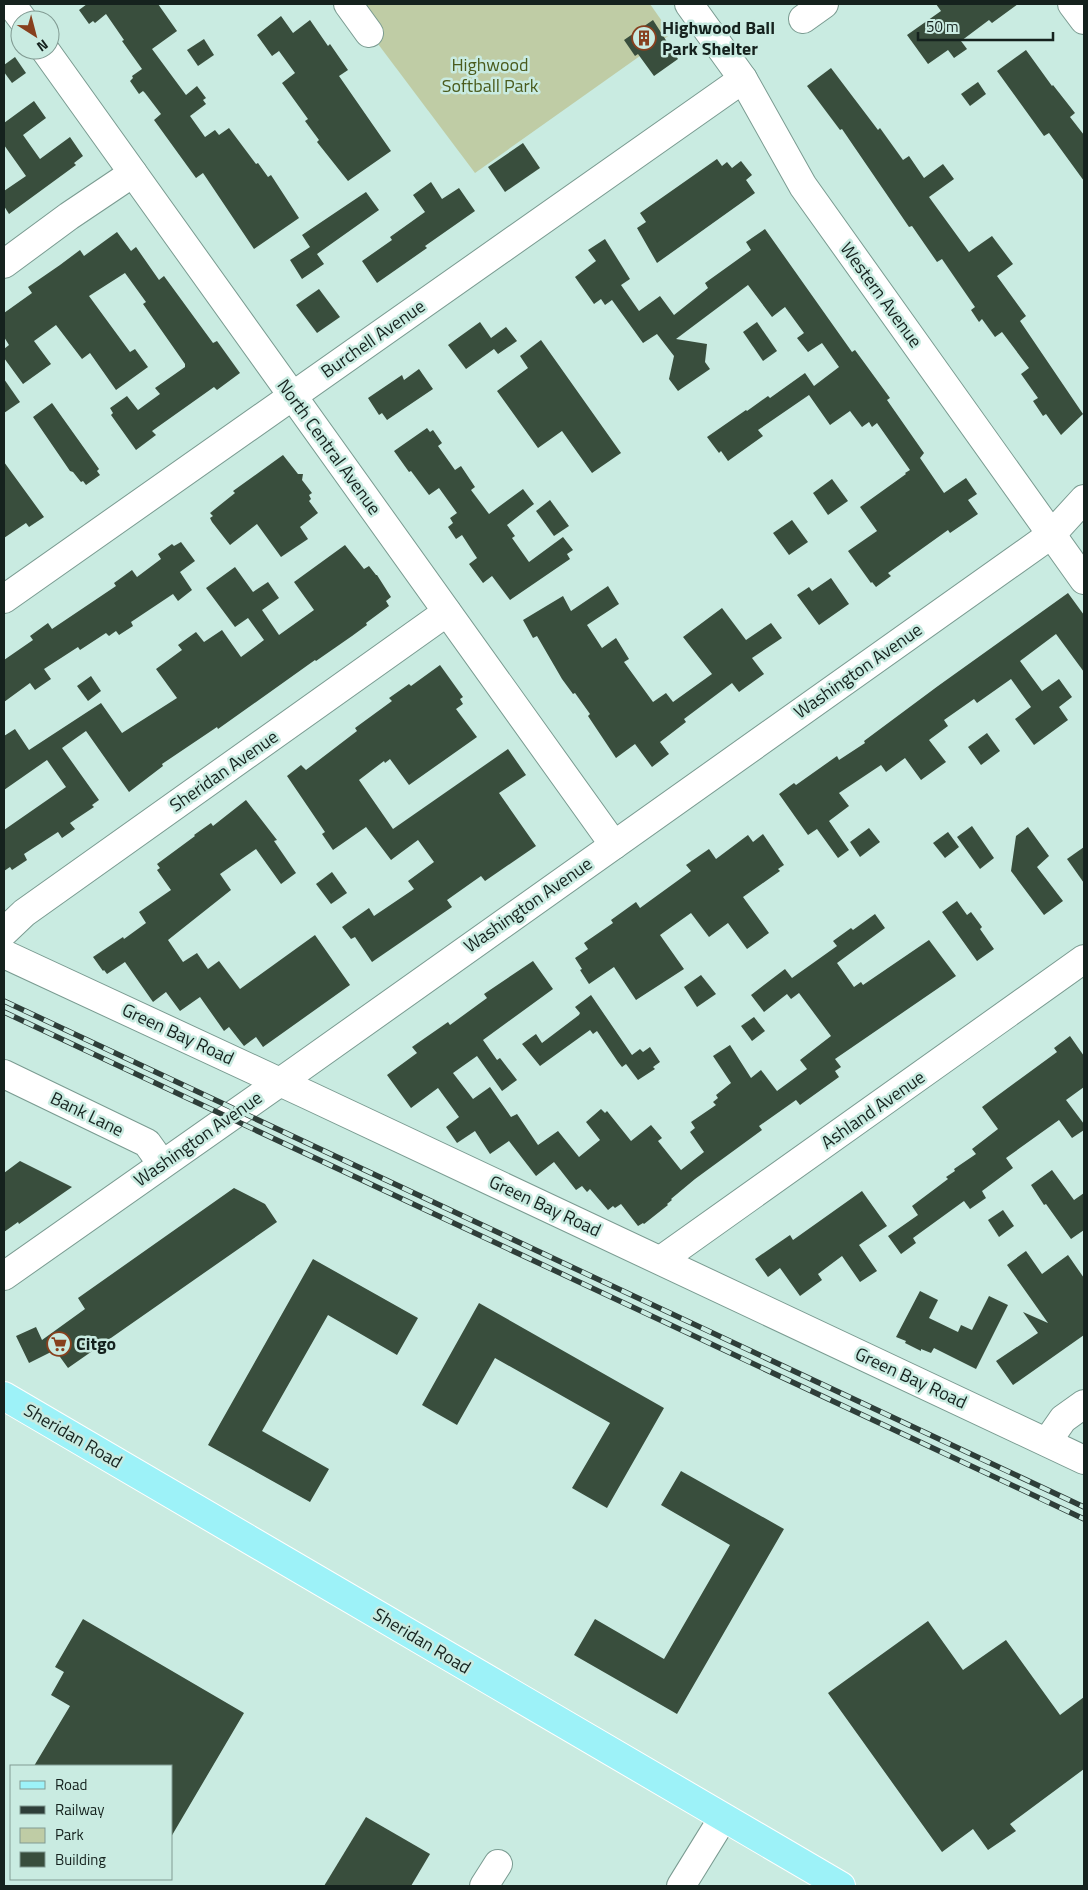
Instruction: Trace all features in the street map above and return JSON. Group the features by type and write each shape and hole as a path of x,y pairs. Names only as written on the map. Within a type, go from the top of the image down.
{"main road":[{"name":"Sheridan Road","path":"4,1396 841,1886"}],"street":[{"path":"348,4 369,34"},
{"name":"Western Avenue","path":"689,4 743,79 803,186 1084,580"},
{"path":"1072,4 1084,20"},
{"name":"North Central Avenue","path":"52,60 614,844"},
{"name":"Burchell Avenue","path":"4,599 743,79"},
{"path":"4,264 133,174"},
{"name":"Washington Avenue","path":"4,1276 1052,534 1084,499"},
{"name":"Sheridan Avenue","path":"4,932 24,913 447,612"},
{"name":"Green Bay Road","path":"4,954 661,1260 1084,1460"},
{"name":"Ashland Avenue","path":"661,1260 1084,959"},
{"name":"Bank Lane","path":"4,1074 147,1143 162,1164"},
{"path":"1047,1442 1063,1419 1084,1404"},
{"path":"681,1886 723,1818"}],"green space":[{"name":"Highwood Softball Park","path":"348,4 650,4 671,34 475,173"}],"building":[{"path":"87,4 158,4 177,31 152,49 186,95 197,86 206,98 203,100 206,104 190,116 205,137 215,130 219,135 229,128 256,164 258,163 268,177 271,175 299,218 254,249 203,173 196,178 154,120 161,114 145,93 143,91 139,94 130,81 133,78 132,76 142,69 122,41 124,40 106,14 95,23 93,21 89,24 79,10"},
{"path":"936,4 1018,4 992,23 989,20 961,41 967,49 954,58 948,50 928,64 907,35 941,11"},
{"path":"281,16 293,33 310,20 328,46 330,44 348,70 339,76 391,151 348,181 317,142 319,140 305,121 308,119 282,83 295,73 279,51 272,56 257,35"},
{"path":"653,20 678,59 654,76 638,54 635,56 624,40"},
{"path":"204,39 214,55 198,66 187,50"},
{"path":"1026,50 1052,86 1075,113 1070,117 1084,135 1084,181 1049,133 1044,136 997,71"},
{"path":"11,60 17,60 26,73 12,83 4,72 4,65"},
{"path":"831,68 878,130 880,128 903,160 909,156 924,178 943,164 954,179 929,197 969,252 992,236 1013,264 997,276 1026,316 1020,321 1083,414 1061,435 1046,414 1043,416 1033,401 1038,398 1021,374 1029,368 1002,332 995,337 982,319 979,322 971,310 975,307 942,259 937,262 912,226 909,227 842,129 840,130 807,86"},
{"path":"978,82 986,94 970,106 961,94"},
{"path":"34,101 46,118 23,135 40,159 70,137 83,156 74,163 76,165 9,214 4,206 4,191 26,176 4,145 4,123"},
{"path":"523,143 540,168 505,192 488,167"},
{"path":"717,159 722,166 727,162 732,168 741,161 752,175 746,180 755,193 657,263 637,228 646,222 640,213"},
{"path":"431,182 442,199 459,188 475,211 377,283 362,261 392,240 390,237 425,212 413,195"},
{"path":"366,192 379,210 317,254 324,264 302,279 290,260 310,247 302,235"},
{"path":"765,229 852,352 855,350 890,398 887,400 924,453 920,458 944,493 966,478 977,494 968,500 978,514 950,533 948,530 888,573 891,576 876,587 848,551 877,531 860,507 910,470 877,423 872,427 869,422 862,427 850,411 830,425 809,395 758,430 763,436 728,461 721,451 719,453 707,437 768,396 770,398 805,373 814,386 839,367 822,343 808,352 797,338 804,333 785,307 772,317 748,285 676,339 707,344 705,362 710,369 678,391 669,379 674,356 657,334 643,343 612,300 605,305 601,299 594,304 575,277 596,261 588,250 605,239 630,279 621,285 639,311 660,296 674,315 708,288 705,283 751,250 746,242"},
{"path":"117,232 131,251 136,247 159,280 164,276 213,343 217,341 240,373 217,390 214,387 152,431 156,435 136,450 111,415 113,413 110,408 127,396 138,410 160,394 155,388 185,367 185,364 143,304 146,302 125,273 89,296 130,352 135,349 148,367 116,390 90,353 82,359 56,325 34,341 51,364 23,384 4,358 4,349 9,345 4,337 4,313 32,293 28,287 80,250 84,256"},
{"path":"319,289 340,317 317,333 296,305"},
{"path":"480,322 491,338 506,327 517,341 498,354 494,349 466,369 448,345"},
{"path":"757,322 777,351 763,361 743,332"},
{"path":"541,340 621,453 592,473 562,431 538,448 497,391 528,368 520,356"},
{"path":"419,369 433,389 387,420 382,413 379,415 368,398 402,375 404,380"},
{"path":"4,379 20,402 4,413"},
{"path":"52,403 99,469 97,471 100,475 86,485 70,471 33,417"},
{"path":"427,428 430,432 433,430 442,443 438,446 455,470 461,466 475,487 471,490 489,514 523,489 534,504 507,525 515,536 512,538 529,562 563,537 573,550 567,554 570,559 510,600 492,576 483,583 469,564 477,558 462,535 456,539 448,527 453,523 450,518 457,513 439,488 429,495 394,451"},
{"path":"283,455 298,474 303,474 302,480 312,493 309,495 311,499 309,501 318,513 300,527 308,539 281,557 257,524 230,545 212,522 210,518 213,516 210,513 235,493 233,491"},
{"path":"4,462 44,517 29,527 26,523 4,538"},
{"path":"832,479 848,501 828,515 813,493"},
{"path":"550,500 569,526 554,536 536,511"},
{"path":"792,520 808,542 789,555 773,533"},
{"path":"181,542 195,561 180,572 192,590 178,601 173,594 131,622 133,626 119,635 116,631 109,636 106,633 80,650 78,647 44,669 51,679 35,690 30,683 4,702 4,660 33,640 30,636 48,623 52,629 116,586 114,583 132,570 137,577 161,559 158,554 172,544 174,546"},
{"path":"345,545 364,569 369,566 377,575 391,597 386,601 389,606 352,636 218,729 217,727 162,764 163,766 129,792 86,731 62,748 99,800 92,805 94,807 70,823 75,829 62,838 58,832 24,854 27,860 12,870 10,867 4,871 4,830 66,787 47,760 4,790 4,736 15,729 29,750 101,703 122,733 177,698 156,669 182,650 178,645 196,632 204,642 222,630 241,657 264,640 248,618 235,627 206,588 235,567 253,592 268,582 279,598 262,610 279,635 314,610 294,582"},
{"path":"831,578 849,604 819,625 797,595 809,587 812,591"},
{"path":"608,586 619,604 587,625 602,648 616,638 629,659 624,662 653,702 666,693 673,702 712,674 683,637 722,608 746,640 771,623 782,638 752,658 764,674 739,692 732,683 684,719 686,722 660,742 669,754 652,767 635,744 616,758 588,716 590,714 562,679 537,636 533,638 523,620 563,596 571,611"},
{"path":"1068,593 1084,615 1084,672 1056,634 1020,661 1042,691 1059,679 1072,697 1059,707 1068,720 1034,745 1015,719 1031,707 1011,679 977,703 974,699 944,720 948,726 929,740 946,762 921,780 905,758 886,772 881,765 839,793 849,806 829,821 849,850 838,858 817,829 808,835 779,794 794,783 796,785 837,756 839,760 865,743 864,741 938,686"},
{"path":"440,665 463,697 460,699 463,704 456,709 477,737 409,785 390,759 385,763 384,761 359,780 393,829 508,749 526,775 499,793 536,846 485,881 481,876 447,900 452,907 372,962 355,937 351,939 342,927 369,908 374,916 414,889 408,881 434,862 418,840 391,860 366,827 333,850 322,834 325,832 287,776 301,765 306,770 357,731 355,728 392,701 389,698 409,684 411,686"},
{"path":"91,676 101,691 88,701 77,686"},
{"path":"987,733 1000,751 981,765 968,747"},
{"path":"246,800 277,840 274,841 296,873 281,884 256,849 220,874 231,890 168,940 183,962 197,953 208,969 219,961 240,989 315,935 350,985 263,1047 256,1037 244,1046 229,1027 224,1031 200,997 180,1011 166,992 153,1002 125,962 107,974 93,957 123,937 124,939 146,923 139,912 171,890 157,870 160,868 157,864 194,835 211,823 213,826"},
{"path":"972,826 994,858 980,869 957,837"},
{"path":"1028,827 1049,856 1037,867 1063,901 1044,915 1011,871 1016,836"},
{"path":"869,828 880,842 860,857 850,842"},
{"path":"948,832 959,847 945,858 933,843"},
{"path":"763,834 784,865 778,869 780,871 743,897 769,933 747,949 728,923 709,937 691,913 660,935 684,969 636,1000 614,967 589,984 575,958 588,949 584,943 613,923 611,920 636,902 640,908 691,871 686,865 709,849 716,859 748,835 753,842"},
{"path":"1084,847 1084,883 1067,859"},
{"path":"332,872 347,893 331,904 316,884"},
{"path":"957,901 967,915 971,912 994,949 977,961 942,912"},
{"path":"875,914 885,928 837,963 854,987 861,982 863,985 929,940 956,976 835,1059 841,1067 835,1071 839,1077 800,1105 796,1100 759,1126 762,1130 695,1179 671,1199 668,1205 644,1224 638,1226 621,1204 615,1208 613,1206 608,1210 590,1189 587,1192 582,1186 576,1190 554,1162 536,1176 509,1141 490,1154 475,1131 457,1143 446,1127 459,1117 438,1088 411,1108 387,1075 417,1053 412,1047 448,1022 450,1025 487,998 484,994 533,961 553,989 483,1040 497,1060 500,1058 517,1080 502,1091 477,1056 453,1073 473,1099 490,1087 511,1117 517,1114 538,1145 558,1131 579,1157 600,1140 586,1122 601,1109 605,1113 607,1111 631,1141 651,1125 662,1138 658,1141 681,1170 704,1152 690,1132 695,1128 691,1122 716,1105 713,1102 718,1098 716,1095 731,1083 713,1056 730,1045 751,1078 761,1070 777,1091 807,1069 800,1060 831,1036 799,993 791,999 787,994 764,1012 751,995 785,969 792,978 837,946 833,941 851,928 853,930"},
{"path":"701,975 716,994 697,1007 684,987"},
{"path":"591,995 632,1055 640,1049 643,1052 650,1047 660,1062 653,1067 655,1069 638,1080 626,1064 622,1067 597,1031 593,1034 590,1030 540,1066 522,1044 536,1034 542,1043 579,1015 580,1013 575,1007"},
{"path":"754,1017 765,1031 752,1041 741,1026"},
{"path":"1070,1036 1084,1056 1084,1087 1066,1100 1084,1124 1084,1130 1072,1138 1059,1120 1006,1158 1013,1168 982,1191 986,1198 970,1209 964,1201 913,1238 916,1243 901,1254 888,1236 918,1215 912,1206 948,1179 946,1177 955,1171 954,1169 976,1154 972,1149 998,1129 982,1107 1057,1052 1054,1048"},
{"path":"20,1161 72,1187 19,1224 18,1222 4,1232 4,1173"},
{"path":"1052,1170 1074,1200 1084,1193 1084,1230 1071,1239 1031,1185"},
{"path":"234,1188 265,1204 277,1222 68,1368 55,1350 29,1363 16,1336 36,1327 42,1340 85,1309 78,1298"},
{"path":"862,1191 887,1226 859,1245 877,1271 860,1282 842,1256 818,1274 822,1280 800,1296 780,1268 768,1277 755,1259 790,1235 793,1240"},
{"path":"1003,1210 1014,1226 999,1237 988,1220"},
{"path":"1026,1251 1042,1274 1068,1255 1084,1278 1084,1335 1013,1385 996,1361 1038,1333 1023,1312 1048,1323 1007,1265"},
{"path":"313,1259 418,1318 397,1355 328,1315 262,1431 329,1469 310,1502 208,1445"},
{"path":"920,1291 938,1300 929,1318 958,1332 961,1325 972,1330 989,1296 1008,1305 976,1369 934,1348 931,1353 921,1349 921,1351 896,1337"},
{"path":"479,1303 664,1408 607,1508 572,1488 610,1423 495,1358 457,1425 422,1405"},
{"path":"681,1471 784,1529 677,1714 574,1655 595,1619 664,1659 730,1545 661,1505"},
{"path":"83,1619 244,1713 172,1835 172,1765 35,1765 70,1706 51,1695 64,1672 55,1667"},
{"path":"928,1621 963,1670 1006,1640 1060,1715 1084,1697 1084,1769 1010,1824 1016,1831 988,1850 973,1829 942,1852 828,1693"},
{"path":"366,1817 430,1854 411,1886 324,1886"}],"railway":[{"path":"4,1001 1084,1507"},
{"path":"4,1012 1084,1519"}],"place":[{"name":"Highwood Ball Park Shelter","path":"644,38"},
{"name":"Citgo","path":"59,1344"}]}
